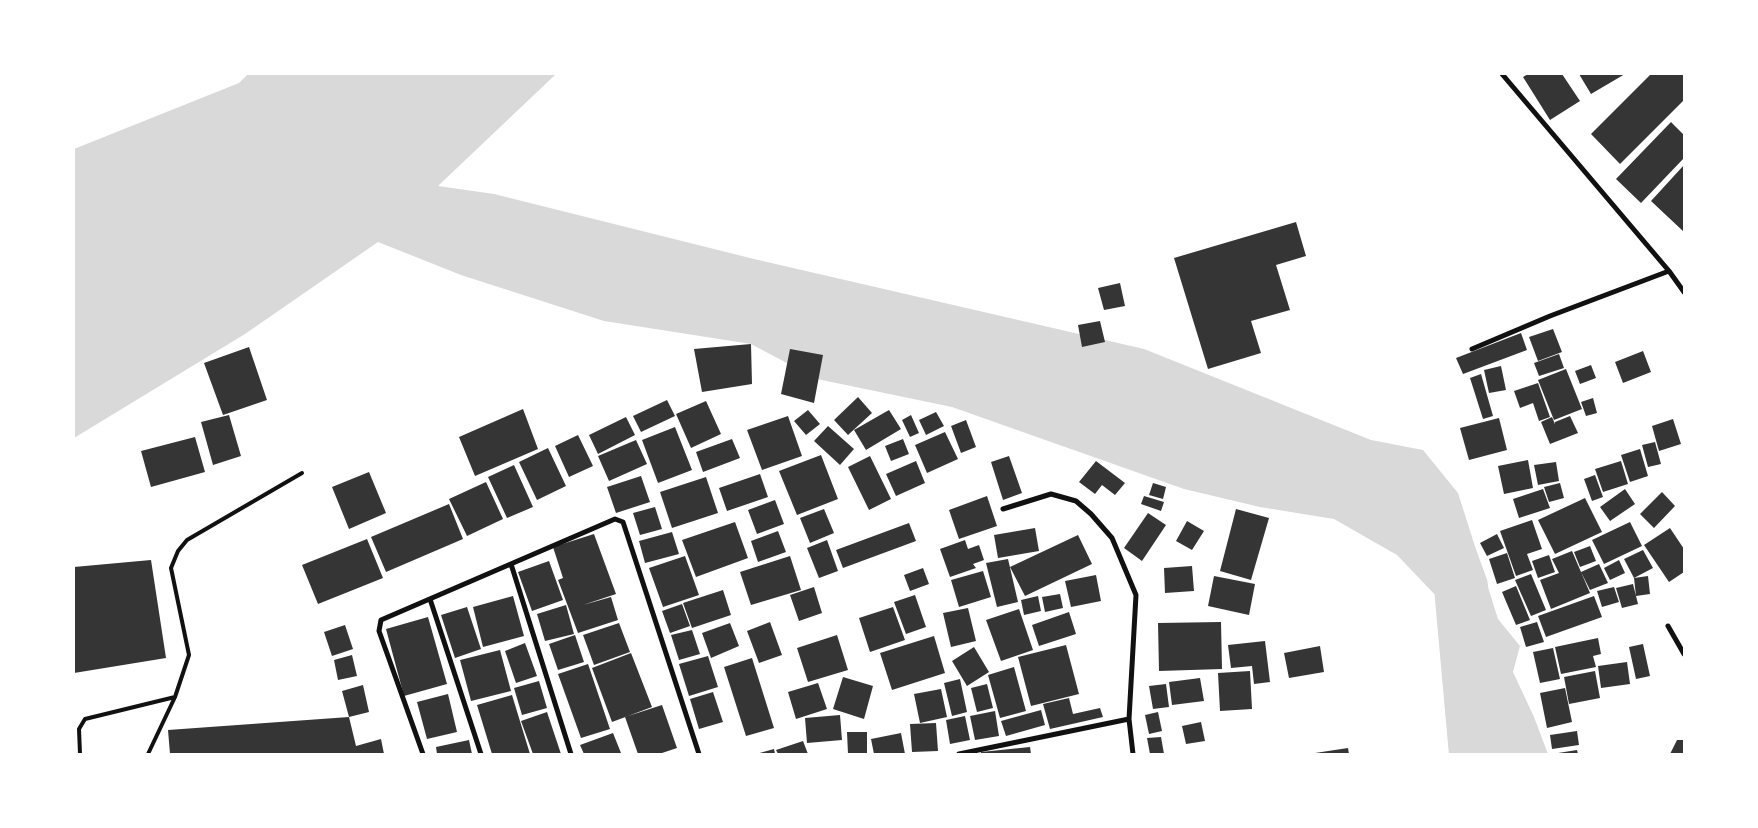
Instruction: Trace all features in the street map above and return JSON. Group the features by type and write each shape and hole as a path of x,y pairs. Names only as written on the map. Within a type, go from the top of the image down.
{"street":[{"path":"1502,74 1669,271 1684,292"},
{"path":"1472,349 1550,316 1669,271"},
{"path":"1003,509 1051,494 1076,501 1092,514 1112,538 1136,595 1129,719 1133,754"},
{"path":"423,754 379,626 381,620 615,518 623,522 699,754"},
{"path":"511,564 571,754"},
{"path":"430,599 480,754"},
{"path":"1668,626 1684,654"},
{"path":"959,754 1129,719"}],"lane":[{"path":"148,754 175,697 189,655 172,568 178,551 187,540 302,473"},
{"path":"80,754 79,729 85,719 175,697"}],"shaded area":[{"path":"248,74 556,74 438,186 494,194 754,259 1144,349 1371,440 1423,450 1458,493 1498,619 1520,646 1513,672 1534,717 1548,754 1475,754 1464,625 1397,555 1334,519 1260,507 1184,489 952,407 817,379 751,344 604,321 461,275 378,242 245,334 74,438 74,149 239,83"}],"building":[{"path":"1528,74 1562,74 1580,101 1550,120 1523,77"},
{"path":"1579,74 1625,74 1591,94"},
{"path":"1651,74 1684,74 1684,100 1620,164 1591,134"},
{"path":"1671,122 1684,135 1684,158 1641,203 1616,179"},
{"path":"1684,165 1684,232 1651,201"},
{"path":"1296,222 1306,256 1276,265 1290,310 1251,321 1261,353 1208,369 1174,258"},
{"path":"1120,283 1125,306 1104,310 1098,288"},
{"path":"1100,321 1105,342 1082,347 1078,325"},
{"path":"1553,329 1562,352 1538,361 1529,337"},
{"path":"1521,333 1527,350 1463,374 1456,358"},
{"path":"751,344 752,384 702,392 694,349"},
{"path":"249,347 267,400 223,415 204,363"},
{"path":"790,349 823,355 814,403 781,394"},
{"path":"1643,351 1651,372 1623,383 1615,362"},
{"path":"1559,354 1564,368 1539,376 1534,363"},
{"path":"1591,365 1596,378 1580,384 1575,371"},
{"path":"1501,366 1506,390 1489,393 1484,370"},
{"path":"1566,369 1582,409 1554,420 1538,380"},
{"path":"1481,374 1493,416 1483,419 1470,378"},
{"path":"1538,383 1550,417 1539,421 1533,403 1520,408 1514,391"},
{"path":"858,397 872,413 848,435 834,420"},
{"path":"1593,398 1597,413 1586,416 1581,402"},
{"path":"667,400 675,416 641,432 633,416"},
{"path":"706,401 721,434 691,448 676,414"},
{"path":"523,409 538,449 475,476 459,437"},
{"path":"808,410 820,424 806,435 794,421"},
{"path":"889,410 901,429 866,450 854,430"},
{"path":"936,412 944,426 926,435 919,420"},
{"path":"229,415 241,456 213,465 201,422"},
{"path":"911,415 919,433 910,437 902,420"},
{"path":"788,416 802,456 762,470 747,430"},
{"path":"1570,416 1578,433 1550,444 1541,422 1552,417 1555,424 1555,422"},
{"path":"626,417 635,435 598,454 589,435"},
{"path":"1499,418 1507,450 1469,460 1460,428"},
{"path":"1673,419 1681,444 1659,451 1652,426"},
{"path":"966,420 976,447 961,453 951,426"},
{"path":"828,426 854,449 840,465 814,441"},
{"path":"675,427 692,470 658,483 642,440"},
{"path":"945,432 958,459 927,473 915,445"},
{"path":"578,435 593,466 569,477 555,446"},
{"path":"195,437 205,472 151,487 141,451"},
{"path":"732,439 740,458 703,472 696,452"},
{"path":"903,439 909,454 891,461 885,446"},
{"path":"636,440 647,464 609,481 598,456"},
{"path":"1655,442 1661,464 1648,467 1642,445"},
{"path":"548,448 566,486 537,500 519,462"},
{"path":"1640,449 1648,476 1630,482 1621,455"},
{"path":"821,455 838,499 797,515 779,471"},
{"path":"870,456 891,499 869,510 848,467"},
{"path":"1009,456 1022,493 1003,500 991,462"},
{"path":"1528,460 1533,488 1504,494 1498,466"},
{"path":"916,461 925,483 896,496 886,474"},
{"path":"1096,461 1125,483 1115,495 1102,485 1095,494 1079,482"},
{"path":"1621,461 1628,484 1603,492 1595,469"},
{"path":"1556,462 1559,481 1538,485 1534,465"},
{"path":"514,465 533,507 507,518 488,477"},
{"path":"369,472 386,513 349,529 332,487"},
{"path":"760,474 768,497 727,511 719,488"},
{"path":"1595,475 1603,497 1592,501 1584,479"},
{"path":"641,476 650,502 616,513 607,487"},
{"path":"706,477 718,513 672,528 660,492"},
{"path":"486,482 503,519 467,536 449,499"},
{"path":"1153,483 1166,487 1163,499 1149,495"},
{"path":"1560,483 1564,498 1549,502 1544,487"},
{"path":"1543,489 1550,508 1519,518 1513,499"},
{"path":"1625,489 1635,504 1610,521 1600,507"},
{"path":"1662,492 1675,506 1654,528 1640,514"},
{"path":"987,496 997,526 959,539 949,510"},
{"path":"1144,496 1164,502 1161,511 1141,504"},
{"path":"1585,498 1602,532 1555,554 1538,520"},
{"path":"775,500 784,524 757,534 748,510"},
{"path":"449,504 463,539 386,572 371,537"},
{"path":"655,507 662,529 640,535 633,513"},
{"path":"824,509 834,533 810,543 800,518"},
{"path":"1236,509 1269,518 1251,580 1220,571"},
{"path":"1148,513 1166,525 1142,561 1124,548"},
{"path":"1532,520 1542,549 1527,554 1533,570 1516,576 1500,531"},
{"path":"1187,521 1204,531 1192,550 1176,541"},
{"path":"735,522 748,558 696,577 682,540"},
{"path":"1630,522 1642,546 1604,564 1592,540"},
{"path":"909,523 916,541 843,568 836,550"},
{"path":"1035,528 1039,551 998,558 994,535"},
{"path":"1670,528 1684,549 1684,572 1669,582 1644,545"},
{"path":"778,531 786,552 758,562 751,541"},
{"path":"672,532 679,554 645,563 639,541"},
{"path":"594,534 616,594 583,605 611,597 618,620 578,633 558,580 563,578 553,547"},
{"path":"1497,534 1504,548 1487,556 1480,543"},
{"path":"1078,535 1092,564 1025,596 1010,567"},
{"path":"367,539 383,578 318,604 302,565"},
{"path":"827,540 838,571 819,578 807,548"},
{"path":"965,540 968,549 979,545 984,560 973,564 976,568 950,577 940,549"},
{"path":"1590,546 1596,561 1580,567 1574,552"},
{"path":"1643,550 1653,568 1634,578 1624,559"},
{"path":"1572,551 1590,593 1551,609 1540,580 1559,573 1552,559"},
{"path":"1507,553 1515,578 1497,584 1489,559"},
{"path":"1549,555 1555,572 1538,578 1532,561"},
{"path":"685,556 699,595 663,607 649,568"},
{"path":"790,556 801,590 751,605 740,572"},
{"path":"1008,559 1018,602 997,607 986,563"},
{"path":"151,560 166,658 74,673 74,567"},
{"path":"1619,560 1625,573 1610,580 1604,568"},
{"path":"549,561 563,600 532,611 518,572"},
{"path":"1599,564 1608,583 1590,590 1581,572"},
{"path":"1192,566 1194,591 1165,593 1164,568"},
{"path":"923,568 929,584 910,591 904,575"},
{"path":"983,571 991,597 959,607 951,580"},
{"path":"1531,574 1546,610 1531,616 1515,580"},
{"path":"1096,575 1101,601 1071,607 1065,581"},
{"path":"1214,576 1255,584 1249,615 1208,606"},
{"path":"1648,576 1650,594 1636,596 1634,578"},
{"path":"1633,584 1638,604 1622,608 1616,588"},
{"path":"1516,586 1530,620 1516,625 1502,592"},
{"path":"814,587 822,613 799,621 790,595"},
{"path":"1614,587 1619,602 1602,607 1597,591"},
{"path":"723,590 731,615 692,628 683,603"},
{"path":"1060,594 1063,608 1045,612 1042,597"},
{"path":"915,595 926,627 906,634 894,602"},
{"path":"513,596 524,636 483,647 473,607"},
{"path":"1038,596 1041,611 1024,615 1021,600"},
{"path":"1594,596 1602,617 1546,637 1538,616"},
{"path":"682,604 690,626 670,633 662,611"},
{"path":"566,605 574,634 545,641 537,614"},
{"path":"467,607 481,649 455,658 441,615"},
{"path":"893,607 905,640 870,652 859,618"},
{"path":"968,608 976,641 951,647 943,613"},
{"path":"1019,609 1033,650 1001,661 986,620"},
{"path":"1069,612 1076,634 1039,646 1032,625"},
{"path":"428,617 447,684 404,696 386,629"},
{"path":"770,622 782,655 759,663 747,631"},
{"path":"1221,622 1222,669 1159,671 1158,623"},
{"path":"1537,622 1544,642 1526,647 1520,627"},
{"path":"619,623 630,652 594,665 583,635"},
{"path":"730,623 739,646 711,658 702,633"},
{"path":"345,625 353,649 332,656 324,632"},
{"path":"692,630 700,654 679,660 671,635"},
{"path":"575,635 584,662 558,670 549,644"},
{"path":"837,635 848,670 808,682 797,648"},
{"path":"934,636 945,673 892,690 880,653"},
{"path":"1598,638 1601,654 1593,656 1596,667 1561,674 1555,647"},
{"path":"1265,641 1270,682 1254,684 1252,666 1231,668 1228,645"},
{"path":"525,643 537,676 516,683 505,651"},
{"path":"1643,644 1650,676 1636,679 1629,647"},
{"path":"1066,645 1079,694 1031,706 1018,657"},
{"path":"1320,646 1324,672 1289,678 1284,653"},
{"path":"974,647 989,672 967,686 952,661"},
{"path":"1553,648 1560,679 1540,683 1533,652"},
{"path":"500,650 511,691 471,701 460,660"},
{"path":"631,653 652,707 612,722 592,668"},
{"path":"352,655 357,676 338,680 334,660"},
{"path":"708,656 718,687 689,696 679,664"},
{"path":"752,658 774,728 746,736 724,667"},
{"path":"1627,662 1630,684 1601,688 1598,666"},
{"path":"588,664 610,729 581,738 558,674"},
{"path":"1014,667 1026,711 1000,718 988,675"},
{"path":"1250,671 1252,709 1220,711 1218,673"},
{"path":"1595,671 1600,698 1569,704 1564,677"},
{"path":"843,677 873,686 864,719 833,709"},
{"path":"1200,678 1204,701 1172,705 1169,682"},
{"path":"960,679 967,712 952,716 944,683"},
{"path":"539,681 547,708 522,715 514,688"},
{"path":"818,683 827,709 796,719 788,692"},
{"path":"987,684 993,708 977,712 971,688"},
{"path":"1166,684 1169,707 1153,709 1149,686"},
{"path":"363,685 369,712 349,717 342,691"},
{"path":"1565,688 1572,722 1547,728 1540,693"},
{"path":"941,689 947,717 920,723 914,694"},
{"path":"713,692 723,722 699,729 690,699"},
{"path":"448,694 457,732 427,739 417,702"},
{"path":"512,695 530,754 492,754 477,705"},
{"path":"1069,698 1073,714 1100,708 1103,717 1050,729 1043,704"},
{"path":"662,705 677,748 659,754 638,754 625,717"},
{"path":"1041,710 1045,725 1006,736 1001,721"},
{"path":"995,711 999,736 975,740 970,716"},
{"path":"547,712 561,754 533,754 521,721"},
{"path":"1158,712 1162,731 1149,734 1145,715"},
{"path":"840,715 842,740 807,743 805,718"},
{"path":"965,716 970,740 950,744 946,720"},
{"path":"349,717 356,746 381,739 384,754 170,754 168,730"},
{"path":"1201,722 1205,741 1186,744 1182,726"},
{"path":"936,723 938,751 912,752 910,724"},
{"path":"1577,731 1579,745 1552,749 1550,735"},
{"path":"847,732 867,732 867,754 848,754"},
{"path":"613,733 621,753 584,754 580,745"},
{"path":"901,733 905,754 874,754 871,739"},
{"path":"1161,737 1164,754 1150,754 1147,738"},
{"path":"469,740 472,754 437,754 436,747"},
{"path":"1677,740 1684,740 1684,754 1670,754"},
{"path":"803,741 808,754 778,754 776,750"},
{"path":"1030,747 1031,754 981,754 981,752"},
{"path":"1348,748 1349,754 1315,754 1315,753"},
{"path":"774,749 775,754 756,754"},
{"path":"1577,750 1578,754 1558,754 1558,753"}],"waterway":[{"path":"1448,552 1461,587 1476,754"}]}
